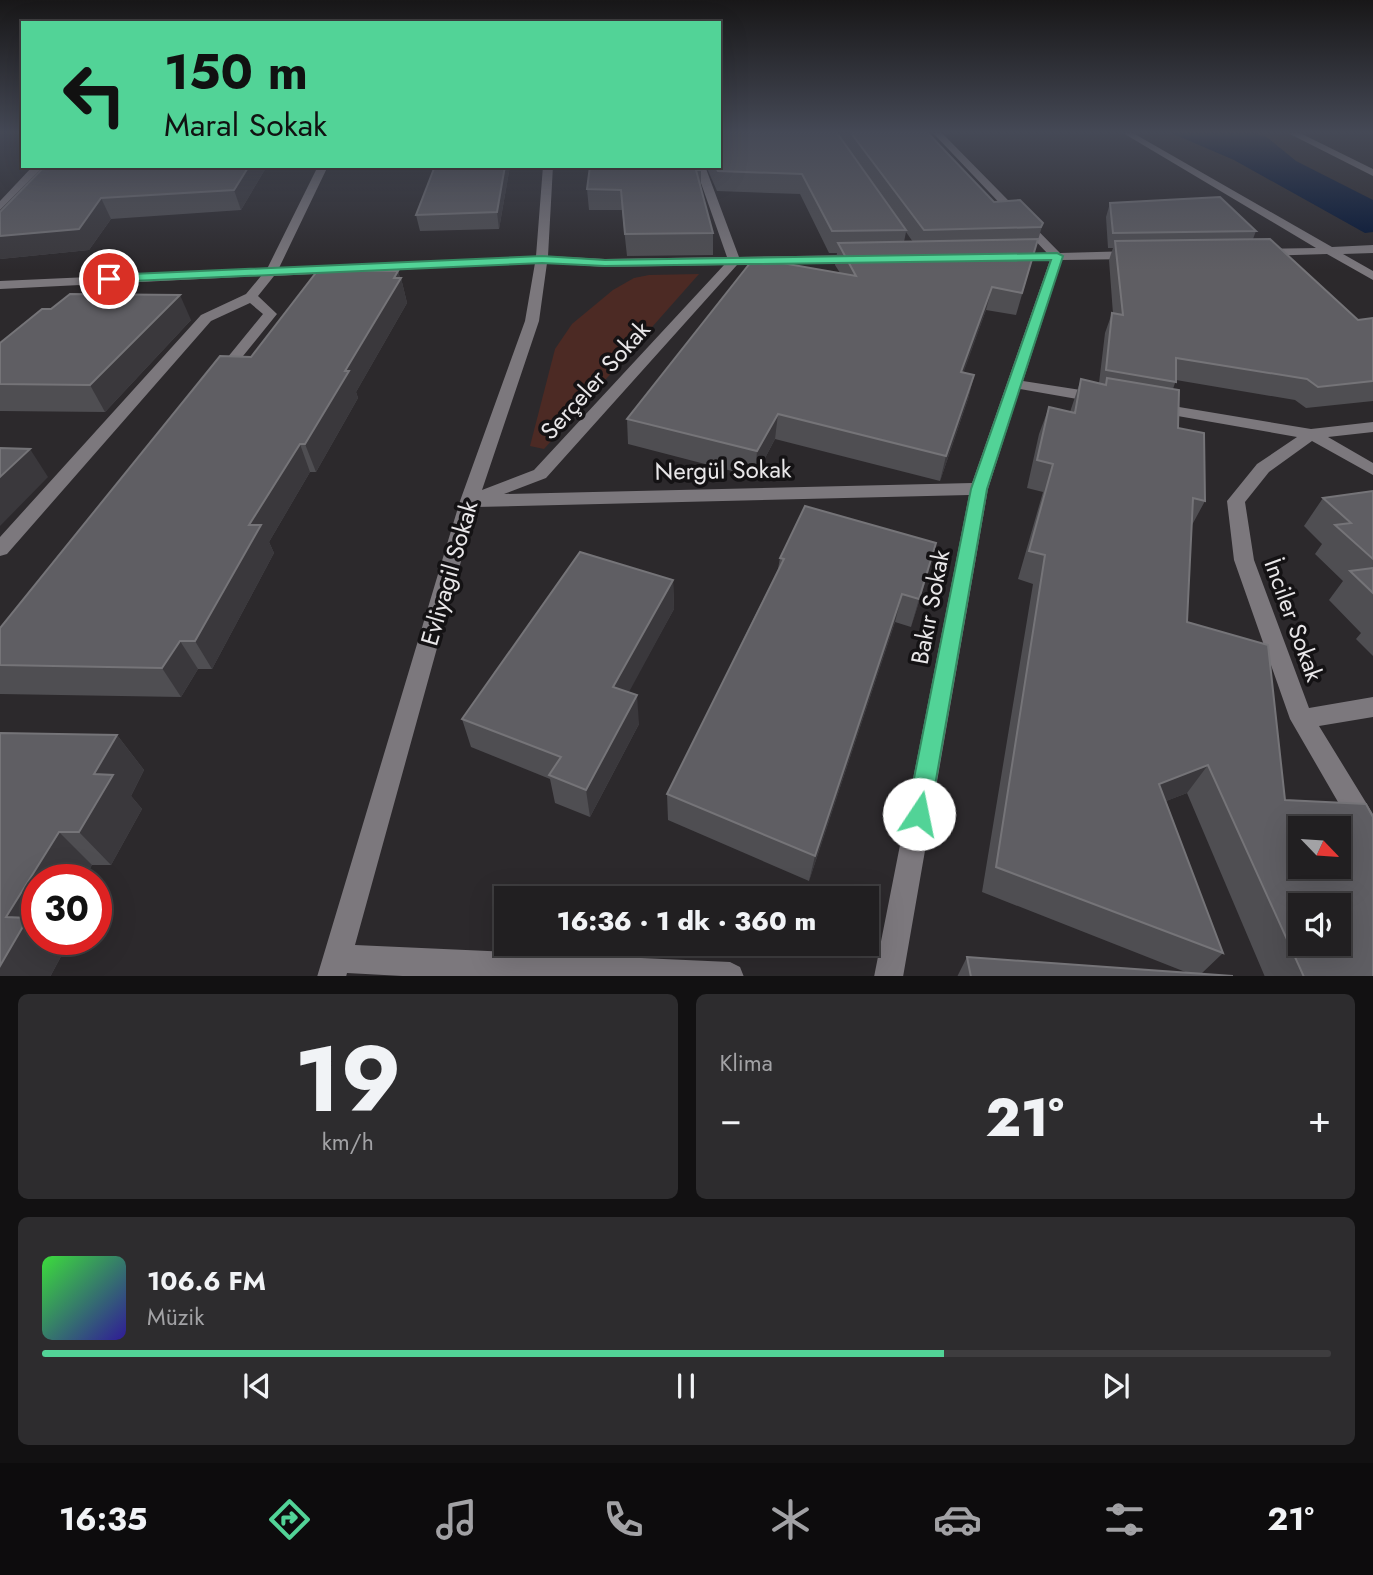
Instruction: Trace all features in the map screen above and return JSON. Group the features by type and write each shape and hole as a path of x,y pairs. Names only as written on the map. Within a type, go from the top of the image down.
{"street":[{"path":"0,207 26,179"},
{"path":"0,550 206,318 251,297 272,270 317,179"},
{"name":"Evliyagil Sokak","path":"334,967 469,501 532,321 542,259 547,179"},
{"path":"704,179 734,261"},
{"path":"981,179 1057,256"},
{"path":"1205,179 1373,276"},
{"path":"1247,253 1373,249"},
{"path":"993,257 1152,255"},
{"name":"Bakır Sokak","path":"888,976 979,489 1057,256"},
{"path":"0,285 542,259 605,263 877,259"},
{"name":"Serçeler Sokak","path":"469,501 540,474 734,261"},
{"path":"209,389 270,314 251,297"},
{"path":"1014,384 1311,434 1373,427"},
{"path":"1311,434 1373,470"},
{"name":"İnciler Sokak","path":"1311,434 1263,468 1236,501 1244,560 1302,719 1373,838"},
{"name":"Nergül Sokak","path":"469,501 979,489"},
{"path":"1302,719 1373,707"},
{"path":"334,967 730,976"}],"shaded area":[{"path":"699,274 544,449 530,446 555,349 572,324 613,290 634,278"}],"water":[{"path":"1267,179 1331,179 1373,200 1373,232 1365,233"}],"building":[{"path":"33,179 241,179 234,190 101,198 79,229 0,236 0,212"},
{"path":"430,179 503,179 497,212 416,215"},
{"path":"588,179 698,179 713,233 625,234 621,190 587,189"},
{"path":"804,179 869,179 906,230 832,231"},
{"path":"885,179 972,179 994,202 1020,200 1043,223 1041,227 924,230"},
{"path":"1220,197 1256,231 1113,233 1110,203"},
{"path":"1038,239 1022,293 992,287 961,372 974,375 946,456 778,414 757,451 627,419 754,258 856,276 838,243"},
{"path":"1270,239 1358,320 1373,318 1373,381 1318,387 1307,379 1176,358 1176,382 1106,370 1112,313 1123,315 1115,241"},
{"path":"318,270 398,271 394,278 401,278 305,444 300,444 249,525 261,525 195,641 180,641 162,668 0,665 0,628 220,356 251,357"},
{"path":"70,294 180,295 90,385 0,384 0,343 42,309 51,309"},
{"path":"1107,378 1179,390 1178,428 1204,433 1205,501 1193,498 1187,622 1268,645 1285,800 1366,804 1373,817 1373,976 1304,976 1294,956 1351,956 1351,893 1288,893 1288,942 1208,765 1159,784 1223,953 996,867 1045,555 1029,551 1053,464 1037,460 1049,407 1075,413 1081,379 1106,385"},
{"path":"0,448 30,449 0,477"},
{"path":"1373,491 1373,559 1335,525 1351,523 1323,498"},
{"path":"805,506 936,543 919,599 902,594 815,856 667,794 784,559 780,558"},
{"path":"580,552 673,580 613,687 637,695 586,790 549,775 561,757 462,719"},
{"path":"1373,568 1373,593 1350,571"},
{"path":"0,733 117,735 94,774 113,775 79,832 59,832 39,864 21,864 21,893 6,917 21,918 21,930 0,966"},
{"path":"967,957 1232,976 971,976"}],"route":[{"path":"109,279 542,259 605,263 1057,256 979,489 919,814"}]}
